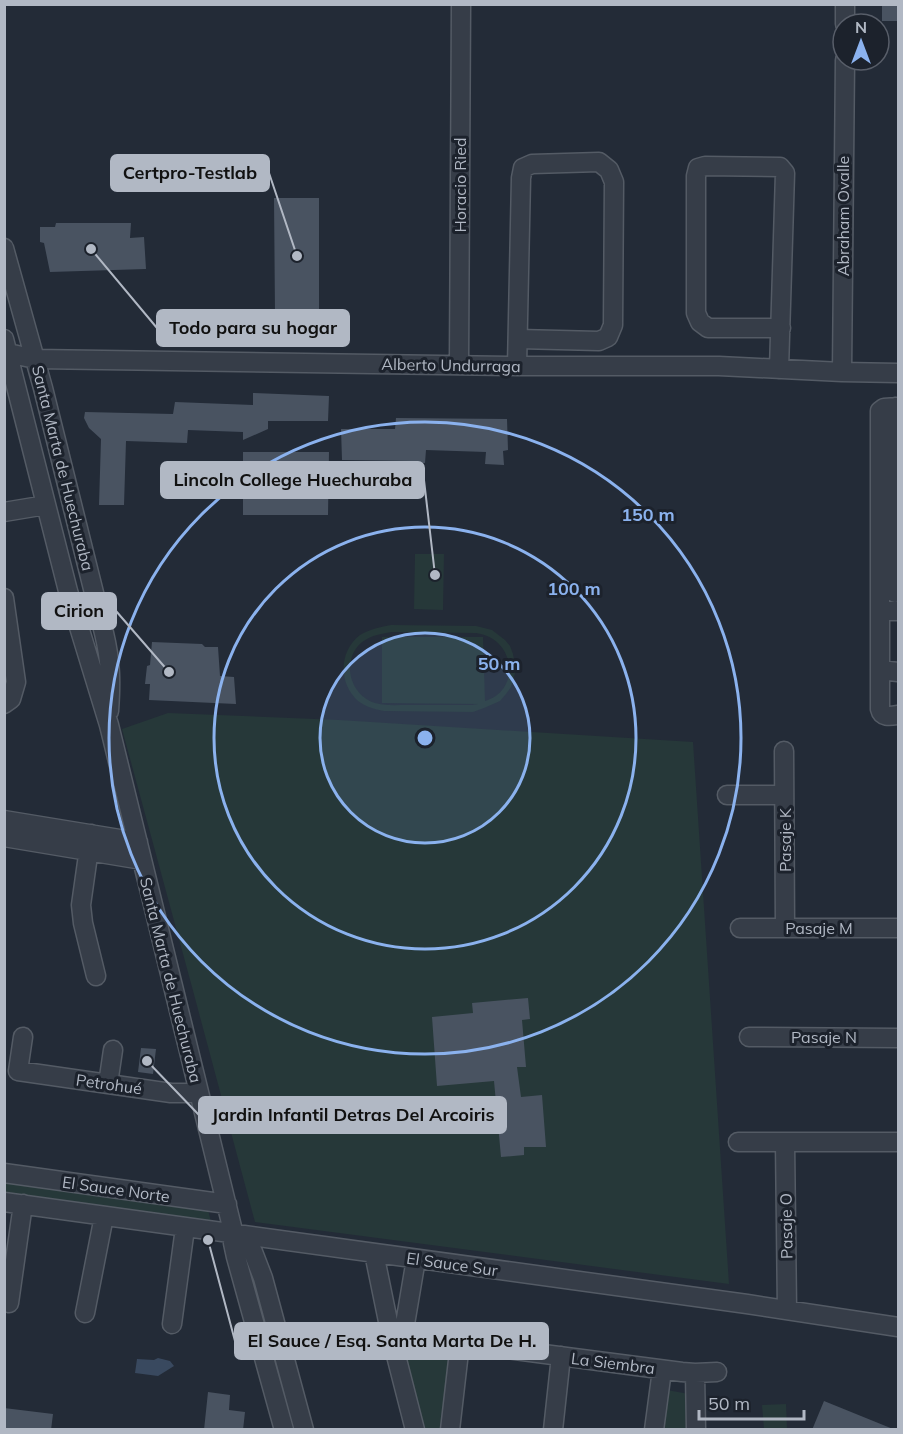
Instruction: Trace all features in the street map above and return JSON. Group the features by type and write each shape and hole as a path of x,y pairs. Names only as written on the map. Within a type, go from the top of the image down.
{"street":[{"name":"Horacio Ried","path":"459,365 461,4"},
{"name":"Abraham Ovalle","path":"842,372 845,72"},
{"path":"517,366 520,178 523,168 532,164 598,162 609,170 614,182 613,325 608,337 599,341 518,339"},
{"path":"779,369 781,328 785,173 780,167 705,166 698,168 696,176 696,314 700,322 708,328 781,328"},
{"name":"Santa Marta de Huechuraba","path":"4,248 36,358 108,649 111,681 109,725"},
{"name":"Alberto Undurraga","path":"6,349 36,358 517,366 719,366 898,373"},
{"name":"Santa Marta de Huechuraba","path":"6,349 68,591 109,725 227,1204 234,1234 236,1257 284,1430"},
{"path":"892,408 890,600 880,670 880,712 884,715 898,715"},
{"path":"34,454 58,448"},
{"name":"Santa Marta de Huechuraba","path":"4,512 46,504"},
{"path":"4,598 16,682 11,699 4,704"},
{"path":"880,670 898,672"},
{"name":"Pasaje K","path":"784,751 785,928"},
{"path":"727,795 784,795"},
{"path":"4,820 90,842 140,851"},
{"path":"4,837 90,842"},
{"path":"90,842 81,905 96,976"},
{"name":"Pasaje M","path":"740,928 898,928"},
{"name":"Petrohué","path":"23,1037 18,1071 171,1094 199,1093"},
{"name":"Pasaje N","path":"749,1037 898,1038"},
{"path":"108,1084 113,1050"},
{"path":"738,1142 898,1143"},
{"name":"Pasaje O","path":"785,1142 787,1310"},
{"name":"El Sauce Norte","path":"4,1173 227,1204"},
{"path":"9,1303 14,1203"},
{"name":"El Sauce Sur","path":"14,1203 898,1327"},
{"path":"85,1312 104,1216"},
{"path":"172,1324 185,1228"},
{"path":"234,1234 253,1252 263,1278 304,1430"},
{"path":"374,1253 397,1336 415,1430"},
{"path":"397,1336 416,1259"},
{"name":"La Siembra","path":"397,1336 662,1370 717,1372"},
{"path":"450,1430 460,1343"},
{"path":"553,1430 561,1356"},
{"path":"654,1430 662,1370"},
{"path":"695,1373 696,1430"}],"shaded area":[{"path":"415,554 444,554 443,610 414,609"},
{"path":"391,625 476,626 492,630 505,640 513,654 516,670 511,687 500,701 473,712 384,711 364,705 351,694 347,685 344,676 345,658 353,642 360,635","holes":["392,632 476,633 489,637 499,644 506,654 509,676 505,686 497,695 485,701 483,637 382,637 382,703 478,704 379,704 360,693 352,679 350,670 353,654 358,646 373,636"]},
{"path":"168,713 339,720 693,742 729,1284 255,1222 122,729"},
{"path":"5,1176 207,1206 214,1234 5,1203"},
{"path":"403,1351 451,1357 442,1429 424,1429"},
{"path":"667,1390 689,1394 690,1429 662,1430"},
{"path":"786,1404 787,1429 764,1429 762,1405"}],"water":[{"path":"158,1358 170,1361 174,1366 158,1376 135,1373 137,1359 154,1360"}],"building":[{"path":"882,4 898,4 898,21 891,21 891,12 882,12"},
{"path":"274,198 319,198 319,321 311,313 275,314"},
{"path":"56,223 131,223 130,238 144,237 146,269 50,272 44,243 40,242 40,227 55,227"},
{"path":"253,393 329,396 328,421 268,421 268,429 243,440 243,432 188,430 187,443 126,441 124,505 99,505 101,439 89,428 84,418 85,412 173,414 175,402 253,405"},
{"path":"396,418 507,419 508,450 503,451 504,465 485,464 486,452 426,450 425,463 342,460 341,429 395,429"},
{"path":"243,452 329,452 328,515 243,515"},
{"path":"152,642 218,647 220,676 234,677 236,704 149,700 150,684 145,684 147,666 150,665"},
{"path":"528,998 530,1019 522,1020 526,1067 517,1067 521,1097 542,1095 546,1147 524,1147 524,1155 501,1157 494,1081 437,1086 432,1017 473,1013 472,1003"},
{"path":"141,1048 156,1049 153,1074 138,1072"},
{"path":"208,1392 230,1395 229,1410 245,1412 243,1430 204,1430"},
{"path":"824,1401 893,1429 812,1430"},
{"path":"4,1408 53,1414 51,1430 4,1430"}],"place":[{"name":"Todo para su hogar","path":"91,249"},
{"name":"Certpro-Testlab","path":"297,256"},
{"name":"Lincoln College Huechuraba","path":"435,575"},
{"name":"Cirion","path":"169,672"},
{"name":"Jardin Infantil Detras Del Arcoiris","path":"147,1061"},
{"name":"El Sauce / Esq. Santa Marta De H.","path":"208,1240"}]}
